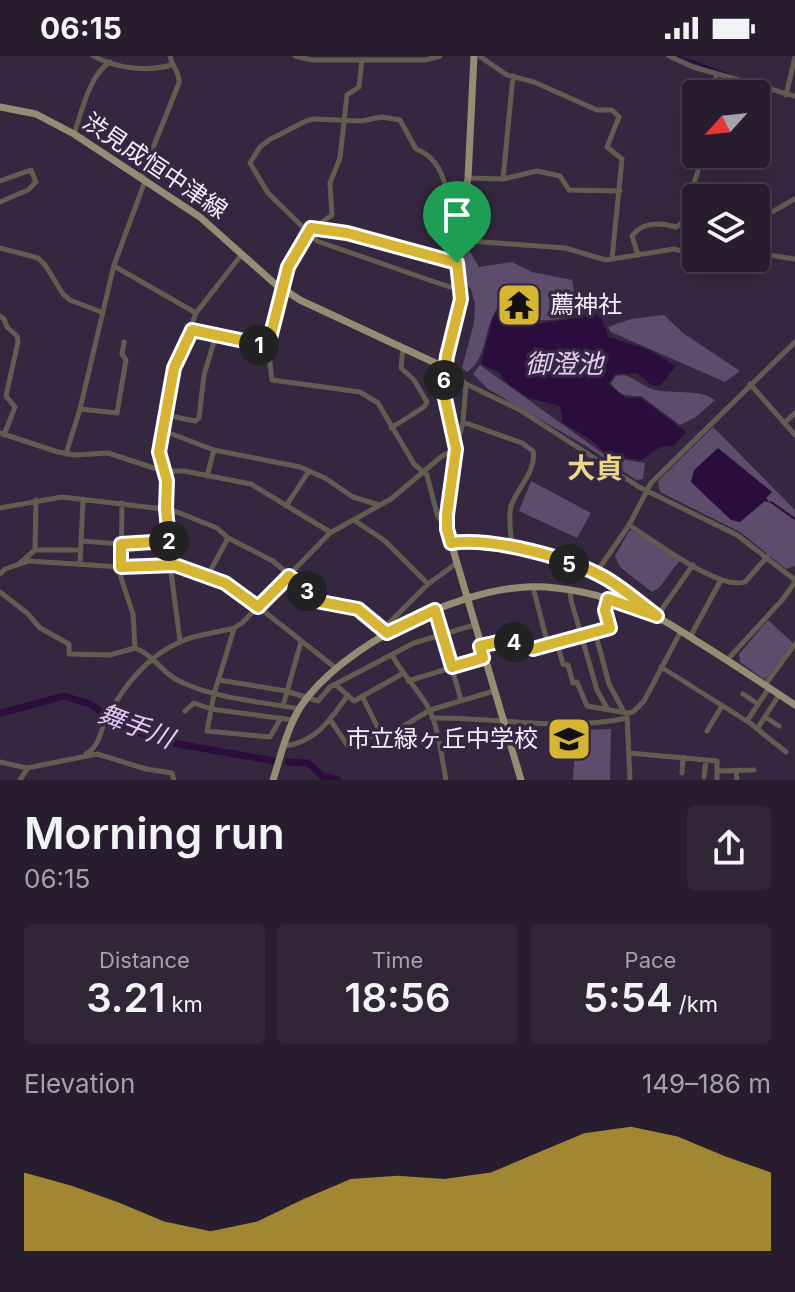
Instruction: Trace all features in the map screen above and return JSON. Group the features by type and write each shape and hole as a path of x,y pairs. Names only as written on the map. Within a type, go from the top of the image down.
{"main road":[{"path":"477,56 468,178 456,240 460,306 443,389 456,449 447,533 521,780"},
{"name":"渋見成恒中津線","path":"0,107 36,114 74,134 200,217 281,288 312,307 446,368"},
{"path":"272,780 293,720 307,698 337,669 385,631 435,610 503,589 533,587 570,590 657,616 795,705"}],"street":[{"path":"93,56 150,70 172,65"},
{"path":"66,454 80,409 114,265 179,83 170,56"},
{"path":"295,56 312,60 426,60 440,56"},
{"path":"477,56 513,76 597,110 612,110 617,115 619,120 607,147 622,159 612,259"},
{"path":"669,56 693,67 795,96"},
{"path":"786,95 795,57"},
{"path":"362,60 359,87 347,95 340,158 330,183 332,215 310,230 288,267 281,288 268,346 272,380 360,392 378,403 414,464 429,479 437,514 447,533"},
{"path":"74,134 101,68 110,62"},
{"path":"715,80 717,74"},
{"path":"503,179 513,76"},
{"path":"461,286 450,287 317,241 310,230 268,193 252,161 260,147 269,140 313,119 345,121 382,117 400,120 416,149 436,162 450,201 464,207"},
{"path":"0,181 31,170 36,182 34,187 0,202"},
{"path":"468,178 503,179 537,171 560,176 569,190 620,191"},
{"path":"770,213 795,199"},
{"path":"638,255 633,239 635,232 654,223 676,227 682,223"},
{"path":"310,230 347,233 457,263"},
{"path":"456,240 565,248 600,259 674,249 682,251"},
{"path":"0,248 38,258 70,300 101,312"},
{"path":"180,641 170,564 167,481 159,452 174,368 192,330 196,313 242,254"},
{"path":"770,255 795,259"},
{"path":"114,265 196,313"},
{"path":"0,316 15,333 18,342 6,396 15,407 2,434 66,454 108,453 163,471 184,471 251,484 330,533"},
{"path":"192,330 268,346"},
{"path":"166,415 195,421 199,418 204,375 216,335"},
{"path":"80,409 117,413 126,360 122,354 124,342"},
{"path":"596,573 629,525 647,490 664,470 795,342"},
{"path":"391,428 427,402 414,380 401,368 403,348"},
{"path":"446,368 466,384 520,410 647,490 737,535 795,581 783,599 727,660"},
{"path":"0,762 27,768 86,754 97,745 105,722 125,687 140,669 180,641 234,628 330,533 391,499 423,471 456,449 463,422 466,384"},
{"path":"750,384 795,435"},
{"path":"784,423 795,413"},
{"path":"463,422 522,443 533,451 534,457 526,479 510,508 512,547"},
{"path":"164,431 214,450 288,463 325,478 353,497 380,505"},
{"path":"207,476 214,450"},
{"path":"286,506 309,471"},
{"path":"0,508 62,497 166,508 217,528 228,538 273,561 321,602 358,609 385,631 428,584 457,563"},
{"path":"80,564 83,499"},
{"path":"35,550 36,500"},
{"path":"122,503 121,578 133,614 135,648"},
{"path":"353,520 385,541 428,584"},
{"path":"629,525 693,565 737,585 745,582 767,557"},
{"path":"207,577 228,538"},
{"path":"81,541 121,544 169,541"},
{"path":"451,543 512,547 540,553 596,573 657,616 693,565"},
{"path":"19,564 35,550 80,550"},
{"path":"0,574 19,564 40,561 121,567 170,564 233,587 337,669"},
{"path":"690,637 721,580"},
{"path":"533,587 548,645"},
{"path":"570,590 580,636 597,690 607,708"},
{"path":"0,592 27,613 40,628 69,644 69,654 110,655 135,648 154,659 167,675 214,694 300,709"},
{"path":"480,646 507,640 529,650 610,628 605,610 608,599"},
{"path":"435,610 461,700"},
{"path":"219,680 286,691 318,701 330,687 414,643 474,625"},
{"path":"234,628 207,728 210,733 270,737 281,718"},
{"path":"432,718 503,723 598,724 633,712 644,701 681,631"},
{"path":"595,632 609,684 626,714 630,780"},
{"path":"283,706 301,642"},
{"path":"557,643 563,664 568,665 573,683 577,682 587,706 626,714"},
{"path":"747,721 795,644"},
{"path":"392,655 402,674 430,710 446,780"},
{"path":"407,681 483,658"},
{"path":"661,667 747,721 786,752"},
{"path":"336,685 354,701 402,674"},
{"path":"362,696 382,736 430,710 494,691"},
{"path":"743,694 758,704"},
{"path":"284,746 307,741 321,726 331,721 348,695"},
{"path":"757,729 779,695"},
{"path":"185,711 194,703 211,709 293,720"},
{"path":"707,731 722,706"},
{"path":"765,717 779,726"},
{"path":"331,721 348,746 379,733"},
{"path":"629,753 717,761 717,780"},
{"path":"86,754 167,771 174,775 174,780"},
{"path":"682,773 683,757"},
{"path":"704,777 706,760"},
{"path":"20,780 27,768"},
{"path":"736,770 737,780"},
{"path":"717,771 754,770"}],"shaded area":[{"path":"470,251 479,267 512,262 532,272 572,280 578,313 553,320 528,319 511,316 501,304 491,320 479,358 467,372 462,368 474,323 475,304 471,289 465,283 461,259"},
{"path":"664,315 683,333 740,371 725,382 611,332 608,327 631,319"},
{"path":"480,365 608,457 645,463 643,479 636,480 586,446 488,389 473,374"},
{"path":"624,375 652,389 701,394 715,400 696,417 680,425 641,396 617,391 611,383 616,376"},
{"path":"713,427 795,510 795,566 786,569 740,532 660,492 658,481"},
{"path":"531,481 591,513 577,538 519,511"},
{"path":"632,530 680,560 659,588 652,592 620,567 615,556"},
{"path":"768,620 792,645 765,680 740,662 739,654"},
{"path":"611,729 610,780 573,780 576,730"}],"water":[{"name":"御澄池","path":"501,307 506,320 531,325 596,315 601,318 609,337 649,350 676,366 660,386 651,385 637,373 615,374 608,384 626,398 641,398 686,432 673,447 660,448 641,460 607,455 590,439 563,423 560,406 528,398 505,381 500,373 481,364 493,318"},
{"path":"718,448 772,492 766,498 770,503 765,501 740,522 731,520 691,482 694,470"}],"waterway":[{"path":"678,56 729,75"},
{"path":"771,502 795,519"},
{"name":"舞手川","path":"0,713 64,696 90,704 120,725 161,741 274,761"},
{"name":"舞手川","path":"288,762 308,763 322,776 338,780"}],"place":[{"name":"薦神社","path":"519,305"},
{"name":"市立緑ヶ丘中学校","path":"569,739"}],"district":[{"name":"大貞","path":"595,468"}],"route":[{"path":"311,228 347,233 457,263 461,299 447,356 443,389 456,449 447,515 451,543 512,547 551,557 606,578 657,616 608,599 605,610 610,628 529,650 507,640 480,646 483,658 452,667 435,610 387,633 358,609 321,602 289,576 258,607 233,587 175,565 121,567 121,544 169,541 167,481 159,452 174,368 192,330 268,346 288,267 311,228"}]}
